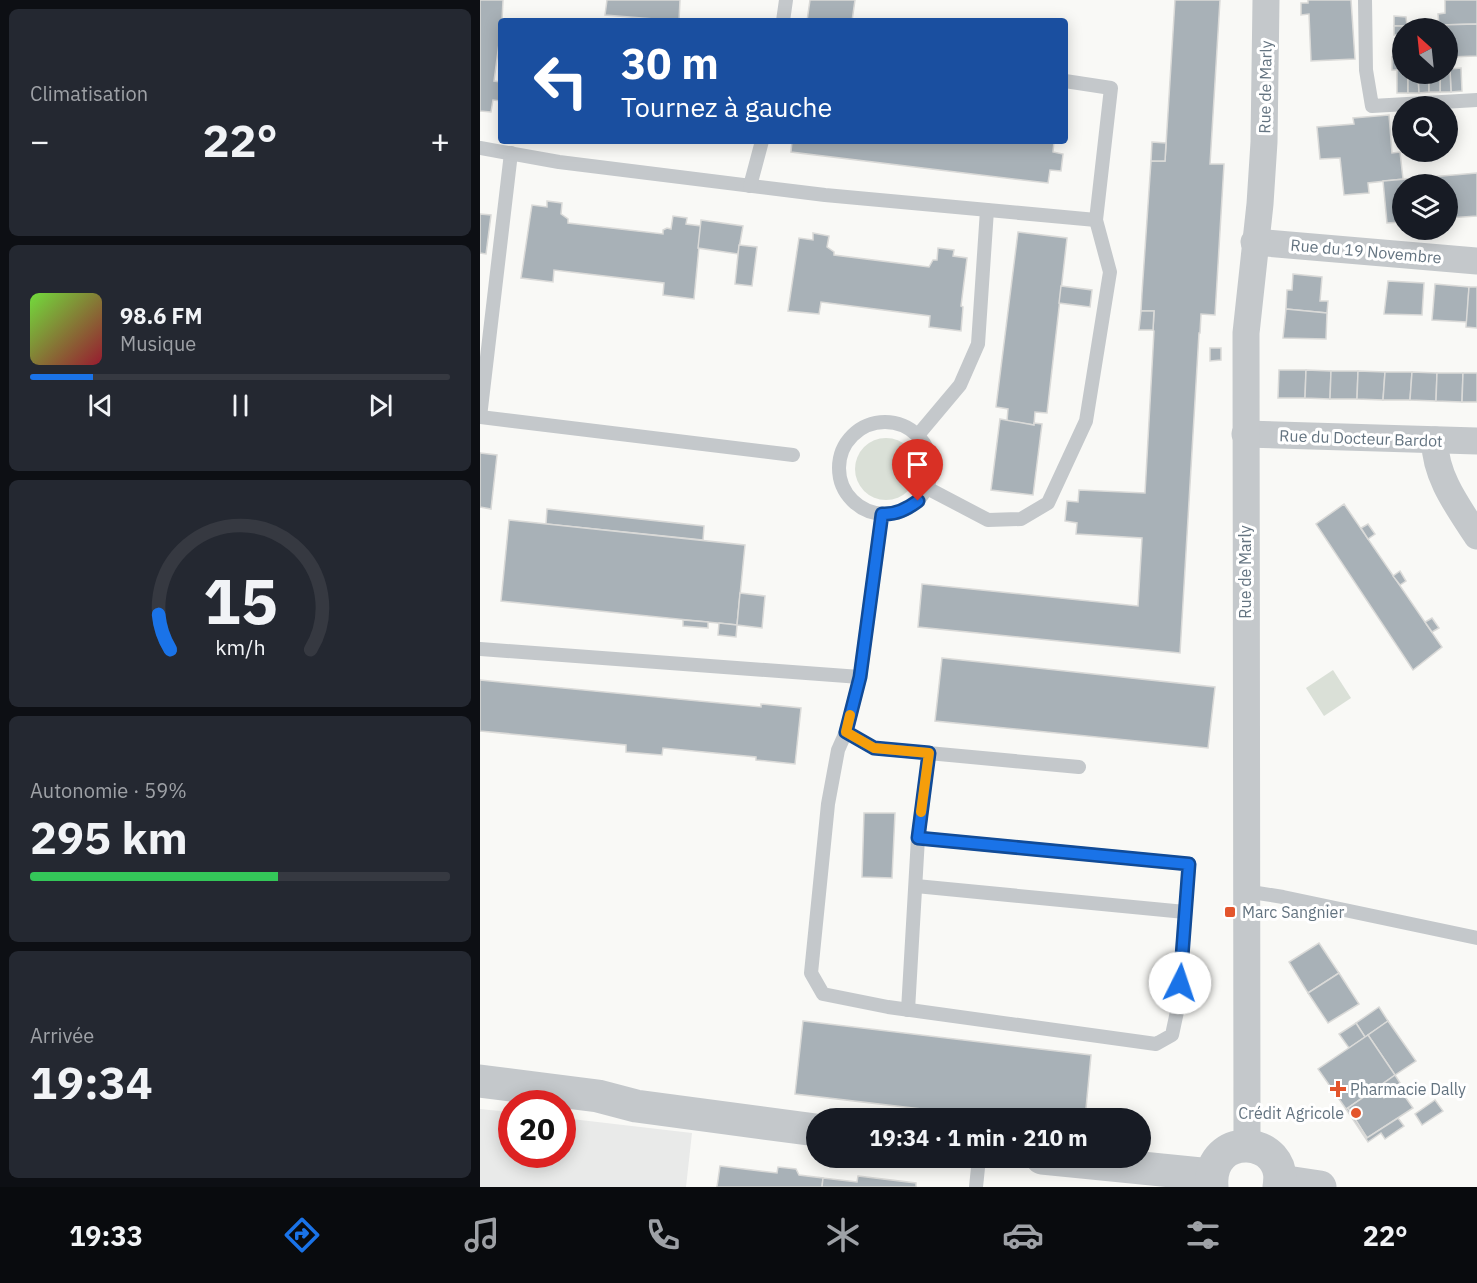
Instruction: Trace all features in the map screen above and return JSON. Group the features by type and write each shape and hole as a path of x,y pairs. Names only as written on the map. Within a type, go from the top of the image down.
{"street":[{"name":"Rue de Marly","path":"1247,1145 1246,333 1254,242 1260,204 1264,142 1266,0"},
{"name":"Rue du 19 Novembre","path":"1254,242 1477,261"},
{"name":"Rue du Docteur Bardot","path":"1245,434 1477,441"},
{"path":"1435,440 1434,453 1449,491 1477,536"},
{"path":"480,1082 598,1096 636,1106 806,1129"},
{"path":"1115,1168 1211,1181 1215,1163 1223,1153 1234,1147 1247,1145 1260,1148 1271,1156 1278,1168 1280,1184 1320,1187"}],"lane":[{"path":"783,18 786,0"},
{"path":"1365,0 1366,70 1372,106 1477,100"},
{"path":"927,488 988,520 1021,519 1048,503 1086,421 1110,272 1096,220 1111,88 1068,81"},
{"path":"750,186 761,144"},
{"path":"480,148 559,162 825,195 1096,220"},
{"path":"512,153 480,417 793,455"},
{"path":"918,435 960,385 978,344 987,210"},
{"path":"480,301 495,303"},
{"path":"879,423 893,423 906,427 918,435 931,460 931,474 927,488 918,501 905,510 882,514 860,507 848,496 841,482 839,466 843,451 851,437 863,427 879,423"},
{"path":"882,514 860,677 846,732 838,750 828,804 811,973 823,994 908,1010 1156,1044 1172,1035 1178,1007 1189,864 918,838"},
{"path":"480,648 860,677"},
{"path":"846,732 874,748 1079,767"},
{"path":"908,1010 918,838 929,753"},
{"path":"915,886 1185,912"},
{"path":"1245,891 1477,938"},
{"path":"976,1187 978,1168"}],"shaded area":[{"path":"886,438 908,447 917,469 908,491 886,500 864,491 855,469 864,447"},
{"path":"1333,670 1351,698 1324,716 1306,688"},
{"path":"480,1109 498,1111 498,1168 576,1168 576,1120 692,1133 686,1187 480,1187"}],"building":[{"path":"480,0 503,0 502,18 498,18 498,51 494,81 498,82 498,101 493,100 491,112 480,111"},
{"path":"607,0 680,0 679,18 605,15"},
{"path":"810,0 855,0 852,18 807,18"},
{"path":"1175,0 1220,0 1210,164 1224,164 1215,315 1201,314 1199,333 1180,653 918,627 922,584 1138,606 1142,538 1076,534 1077,523 1065,521 1067,501 1078,502 1079,490 1145,493 1154,311 1141,311 1142,293 1151,161 1165,161"},
{"path":"1308,0 1351,0 1355,59 1311,61 1309,14 1301,15 1301,3 1308,3"},
{"path":"1445,0 1477,0 1477,24 1458,24 1458,18 1438,18 1438,14 1445,13"},
{"path":"1458,24 1477,24 1477,56 1458,57"},
{"path":"1458,68 1461,68 1462,91 1451,92 1451,84 1458,84"},
{"path":"1397,84 1408,84 1408,93 1397,93"},
{"path":"1408,84 1419,84 1419,93 1408,93"},
{"path":"1419,84 1429,84 1429,92 1419,93"},
{"path":"1429,84 1440,84 1440,92 1429,92"},
{"path":"1440,84 1451,84 1451,92 1440,92"},
{"path":"1389,115 1392,162 1401,162 1402,174 1392,174 1392,180 1368,183 1369,193 1344,195 1340,158 1320,159 1317,127 1354,124 1353,118"},
{"path":"1152,142 1166,143 1165,161 1151,161"},
{"path":"792,144 1054,144 1053,152 1063,154 1061,171 1050,170 1048,183 791,152"},
{"path":"1477,173 1477,216 1458,217 1458,175"},
{"path":"1392,180 1392,223 1387,223 1383,181"},
{"path":"547,201 562,203 561,214 568,219 568,223 663,234 663,230 671,229 673,216 687,218 686,224 701,226 694,299 663,295 664,283 554,270 553,282 521,278 532,205 547,207"},
{"path":"480,214 491,215 486,254 480,253"},
{"path":"701,220 743,226 738,254 698,248"},
{"path":"1018,232 1067,238 1047,413 1035,412 1034,425 1007,421 1008,409 996,407"},
{"path":"813,233 829,236 827,247 834,252 834,255 929,267 933,260 937,260 938,248 954,250 953,256 967,258 961,306 963,307 961,331 929,327 930,316 821,302 819,314 788,311 799,238 813,240"},
{"path":"739,245 757,247 752,286 735,284"},
{"path":"1293,274 1322,277 1320,301 1328,301 1327,313 1286,309 1287,290 1292,290"},
{"path":"1388,281 1424,283 1422,315 1384,314"},
{"path":"1435,284 1469,287 1467,322 1432,320"},
{"path":"1061,286 1092,290 1090,307 1059,303"},
{"path":"1469,287 1477,287 1477,328 1466,327"},
{"path":"1286,309 1327,313 1326,339 1283,338"},
{"path":"1141,311 1154,311 1153,330 1139,330"},
{"path":"1210,348 1221,348 1221,360 1210,361"},
{"path":"1279,370 1306,370 1305,398 1278,398"},
{"path":"1306,370 1331,371 1330,399 1305,398"},
{"path":"1331,371 1358,371 1357,399 1330,399"},
{"path":"1358,371 1385,372 1383,400 1357,399"},
{"path":"1385,372 1412,372 1410,400 1383,400"},
{"path":"1412,372 1437,373 1436,401 1410,400"},
{"path":"1437,373 1463,373 1462,402 1436,401"},
{"path":"1463,373 1477,373 1477,402 1462,402"},
{"path":"1000,419 1034,425 1034,423 1042,424 1033,495 991,490"},
{"path":"480,453 497,455 491,509 480,507"},
{"path":"1344,504 1442,647 1413,670 1316,524"},
{"path":"547,509 704,526 703,540 546,524"},
{"path":"509,520 745,545 737,625 501,601"},
{"path":"1368,524 1375,534 1368,539 1361,528"},
{"path":"1400,571 1406,581 1400,585 1393,576"},
{"path":"740,593 765,596 762,628 737,625"},
{"path":"1432,618 1439,628 1432,632 1425,622"},
{"path":"683,620 708,622 708,628 683,626"},
{"path":"719,623 737,625 736,637 718,635"},
{"path":"942,658 1215,687 1208,748 935,721"},
{"path":"480,680 761,707 761,704 801,708 795,764 756,760 756,757 663,748 662,755 626,752 626,745 480,731"},
{"path":"864,813 895,813 892,878 862,877"},
{"path":"1319,943 1339,973 1308,993 1289,962"},
{"path":"1339,973 1359,1004 1328,1023 1308,993"},
{"path":"1379,1007 1388,1021 1365,1037 1356,1023"},
{"path":"803,1021 1091,1055 1086,1108 913,1108 795,1094"},
{"path":"1388,1021 1416,1061 1395,1075 1368,1035"},
{"path":"1356,1023 1365,1037 1349,1048 1339,1034"},
{"path":"1368,1035 1395,1075 1346,1109 1318,1069"},
{"path":"1395,1075 1402,1086 1384,1098 1377,1088"},
{"path":"1377,1088 1384,1098 1399,1088 1413,1108 1367,1138 1348,1108"},
{"path":"1435,1100 1443,1111 1422,1125 1415,1114"},
{"path":"1348,1108 1367,1138 1398,1118 1404,1126 1385,1139 1381,1133 1368,1142 1346,1109"},
{"path":"720,1166 777,1173 778,1167 796,1169 799,1175 823,1178 822,1187 717,1187"},
{"path":"858,1176 916,1183 916,1187 822,1187 823,1178 857,1182"}],"slow traffic":[{"path":"850,715 846,732 874,748 929,753 921,812"}],"place":[{"name":"Marc Sangnier","path":"1230,912"},
{"name":"Pharmacie Dally","path":"1338,1089"},
{"name":"Crédit Agricole","path":"1356,1113"}],"route":[{"path":"918,501 905,510 882,514 860,677 846,732 874,748 929,753 918,838 1189,864 1180,983"}]}
